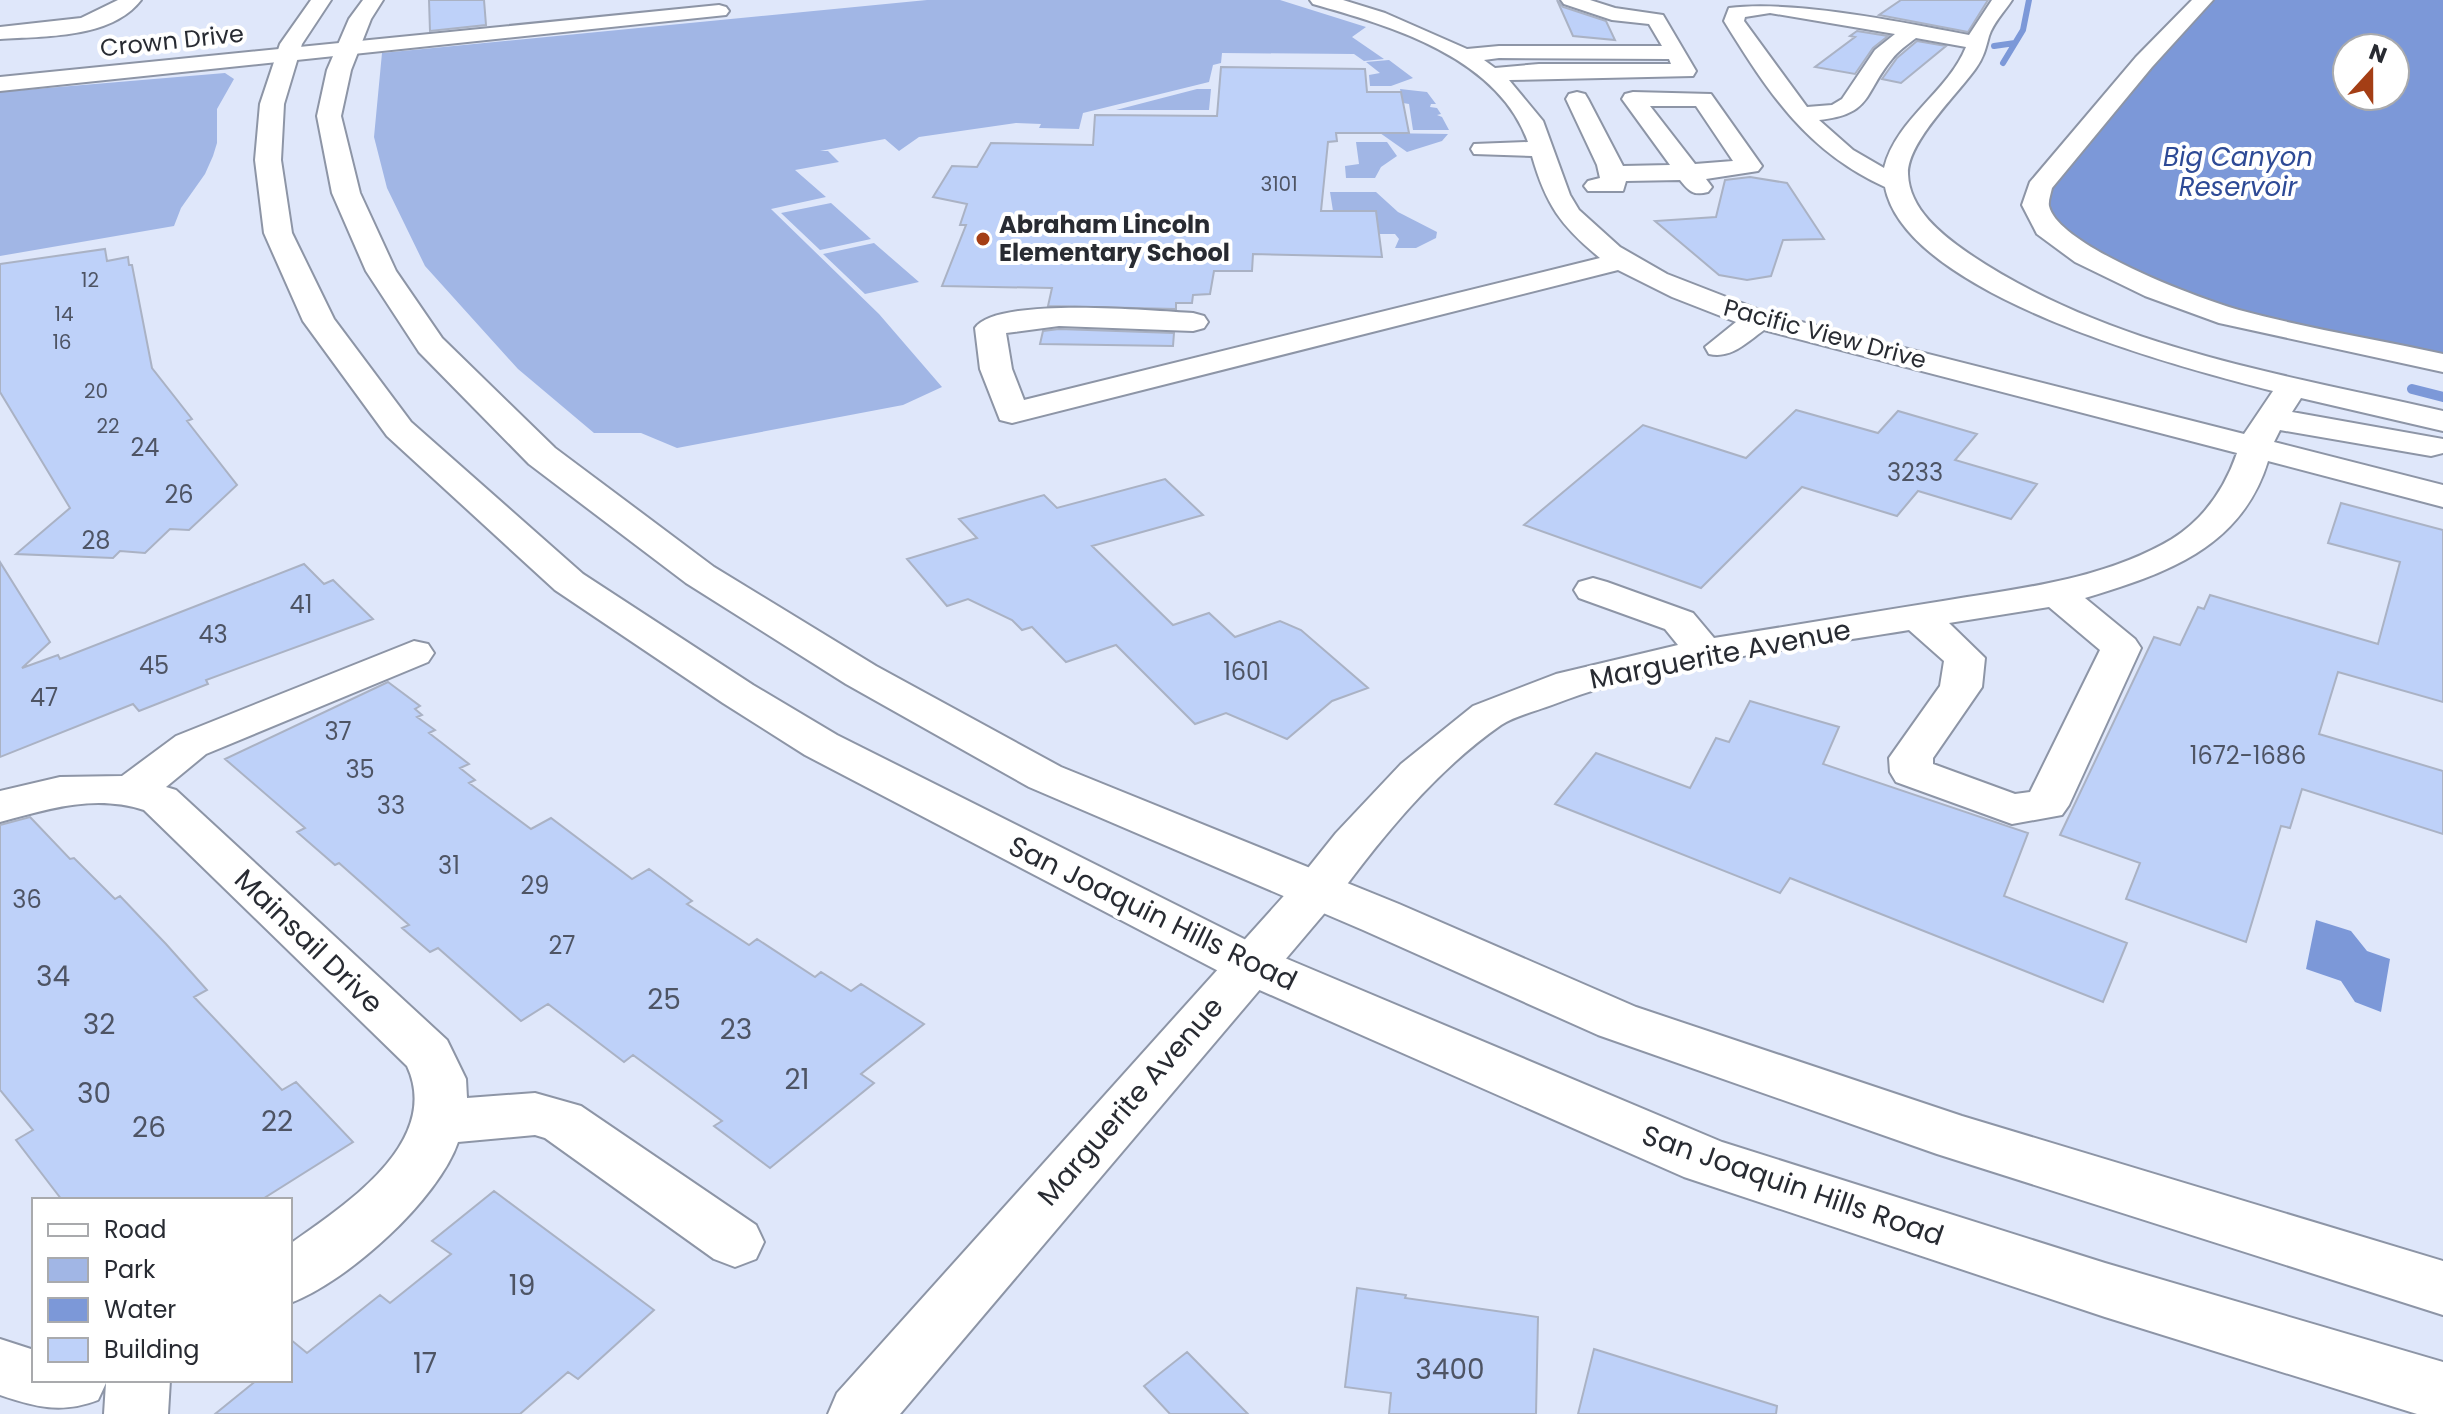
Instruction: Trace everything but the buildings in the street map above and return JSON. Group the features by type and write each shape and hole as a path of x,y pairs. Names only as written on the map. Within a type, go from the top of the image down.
{"main road":[{"name":"San Joaquin Hills Road","path":"321,0 291,44 272,104 268,160 278,233 319,321 399,429 569,582 809,738 1249,964 1705,1160 2119,1294 2443,1392"},
{"path":"373,0 360,19 348,49 329,116 346,193 381,271 430,345 542,456 700,575 861,675 1045,777 1317,890 1617,1021 1958,1138 2443,1288"}],"street":[{"path":"0,33 98,21 116,14 131,0"},
{"name":"Pacific View Drive","path":"1320,0 1371,15 1463,56 1489,75 1532,122 1568,215 1621,261 1686,294 1759,320 2263,432 2443,496"},
{"path":"1489,75 1539,71 1685,71 1656,19 1612,14 1571,0"},
{"path":"1812,0 1835,16"},
{"path":"2002,0 1989,24 1979,32 1979,43 1961,72 1901,152 1895,173 1899,196 1915,225 1958,260 2007,288 2107,334 2205,364 2443,421"},
{"path":"2203,0 2144,62 2039,187 2035,205 2047,228 2099,263 2155,290 2230,317 2443,363"},
{"path":"1371,15 1411,4"},
{"path":"1897,183 1869,173 1810,129 1734,21 1736,12 1770,7 1913,29 1979,43"},
{"name":"Crown Drive","path":"0,84 348,49 617,10 719,11"},
{"path":"1799,115 1838,111 1850,104 1883,55 1913,29"},
{"path":"1463,56 1499,52 1677,53"},
{"path":"1514,99 1703,99 1749,166 1556,187"},
{"path":"1577,99 1613,180 1641,200"},
{"path":"1633,99 1684,172 1703,192 1684,201"},
{"path":"1483,149 1541,149"},
{"path":"1551,230 1580,226"},
{"path":"1193,322 1038,317 1003,322 990,328 996,369 1012,413 1621,261"},
{"path":"1570,292 1649,275"},
{"path":"1720,347 1759,320"},
{"name":"Marguerite Avenue","path":"860,1414 1249,964 1317,890 1352,844 1417,774 1488,715 1571,683 1704,652 2057,594 2135,571 2186,546 2216,522 2246,477 2263,432 2293,385"},
{"path":"2263,432 2396,438 2443,449"},
{"path":"1593,590 1679,621 1704,652"},
{"path":"1918,617 1965,658 1961,687 1911,758 1912,772 2012,809 2046,805 2121,648 2057,594"},
{"path":"133,790 191,745 414,653"},
{"name":"Mainsail Drive","path":"0,807 58,791 100,787 133,790 160,800 428,1054 441,1085 439,1122 423,1158 389,1200 292,1275"},
{"path":"439,1122 535,1114 562,1121 735,1242"},
{"path":"0,1367 32,1377"},
{"path":"136,1414 138,1382"}],"green space":[{"path":"927,0 1280,0 1366,27 1352,37 1384,59 1364,61 1354,54 1222,53 1221,63 1213,65 1209,82 1083,113 1079,129 1039,128 1041,124 1016,123 919,137 899,151 885,139 820,151 828,151 839,162 795,170 826,197 771,209 879,314 942,387 903,405 677,448 641,433 594,433 518,369 425,266 387,188 374,137 382,53"},
{"path":"1389,60 1413,78 1391,86 1370,86 1369,75 1380,73 1366,62"},
{"path":"225,73 234,79 217,109 217,143 213,156 205,174 181,208 174,226 0,256 0,92"},
{"path":"1197,89 1211,89 1209,110 1116,110"},
{"path":"1400,89 1427,92 1436,104 1430,107 1437,108 1441,114 1437,115 1442,117 1449,130 1413,130 1409,104 1403,103"},
{"path":"1380,133 1448,134 1442,141 1407,152"},
{"path":"1356,142 1387,142 1397,156 1381,167 1375,178 1346,178 1345,166 1359,164"},
{"path":"1330,192 1376,192 1398,212 1437,232 1436,238 1416,248 1395,248 1399,239 1395,234 1379,234 1376,212 1333,211"},
{"path":"831,203 871,239 820,250 781,213"},
{"path":"874,243 919,282 865,294 823,254"}],"water":[{"name":"Big Canyon Reservoir","path":"2211,0 2443,0 2443,357 2198,300 2076,244 2046,210 2048,188"},
{"path":"2316,920 2351,931 2367,951 2390,959 2381,1012 2355,1002 2341,981 2306,969"}],"waterway":[{"path":"2003,63 2023,30 2029,0"},
{"path":"1994,46 2015,43"},
{"path":"2412,389 2443,397"}],"place":[{"name":"Abraham Lincoln Elementary School","path":"983,239"}]}
